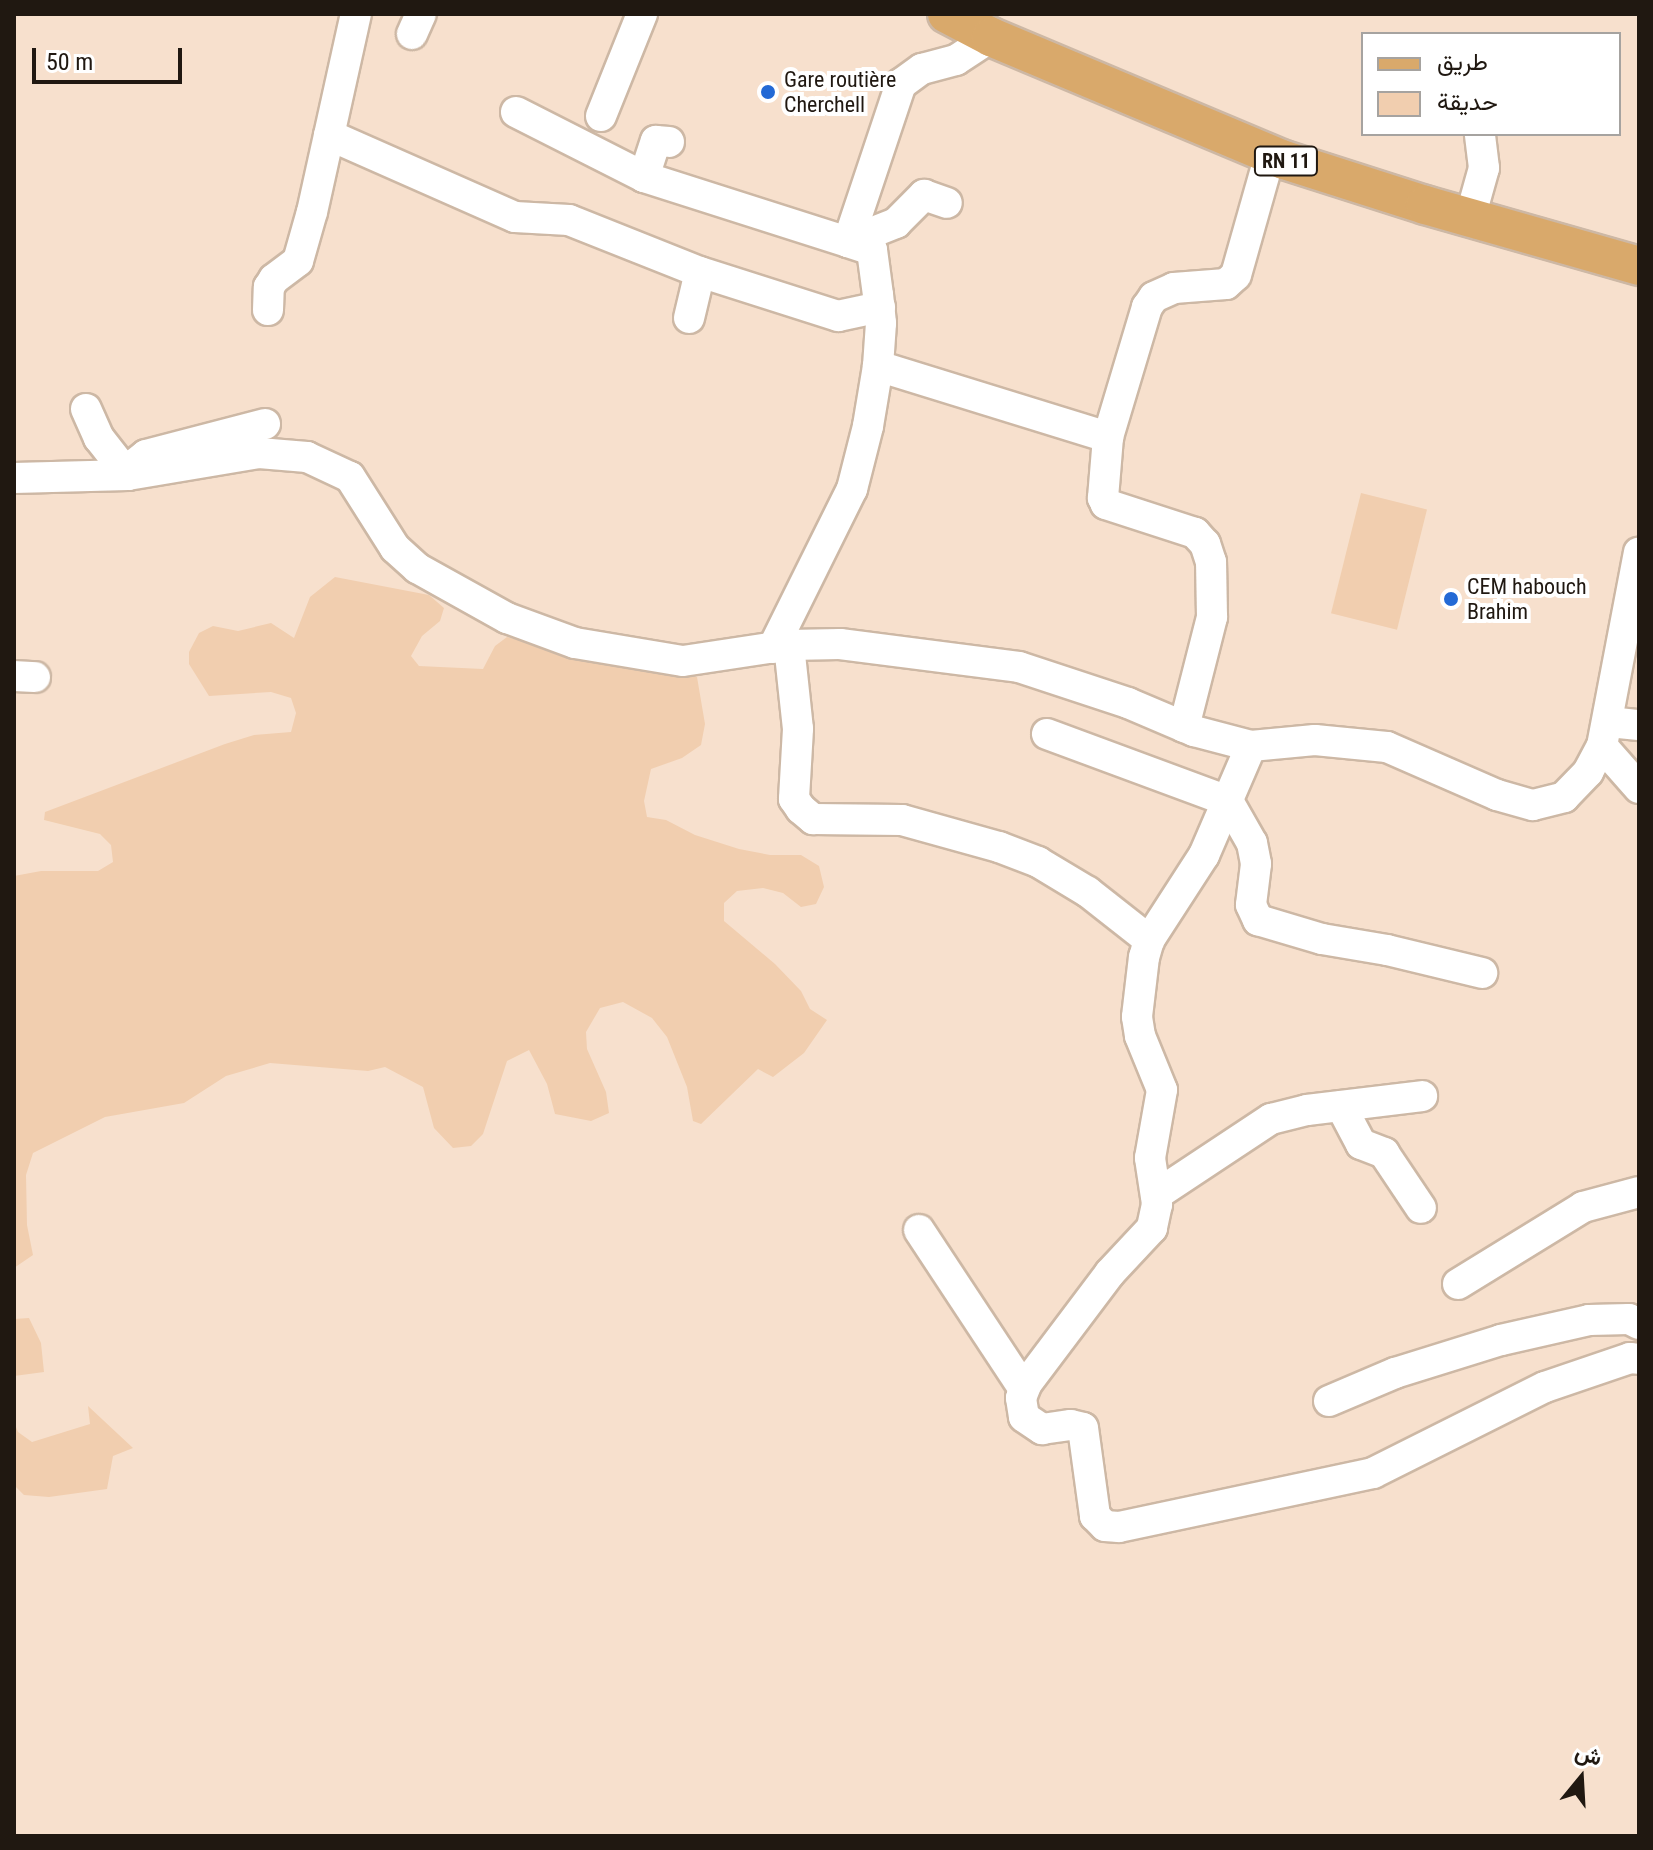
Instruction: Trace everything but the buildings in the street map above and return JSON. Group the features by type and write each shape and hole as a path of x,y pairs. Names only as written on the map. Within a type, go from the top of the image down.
{"main road":[{"name":"RN 11","path":"947,14 991,37 1270,155 1470,218 1639,266"}],"street":[{"path":"268,310 269,287 274,279 298,261 356,14"},
{"path":"601,116 642,14"},
{"path":"991,37 956,60 922,69 901,84 861,235 880,307 878,366 852,489 781,646 798,729 794,799 813,819 902,820 999,847 1038,862 1088,892 1149,940"},
{"path":"516,112 644,177 861,235 896,223 924,195 947,203"},
{"path":"329,135 515,217 569,220 700,272 838,316 880,307"},
{"path":"1470,218 1484,168 1480,136"},
{"path":"644,177 656,141 669,142"},
{"path":"1184,727 1212,617 1211,562 1205,544 1195,533 1106,504 1103,498 1108,437 1147,307 1154,297 1174,288 1226,284 1236,275 1270,155"},
{"path":"689,318 700,272"},
{"path":"878,366 1108,437"},
{"path":"86,409 99,438 128,475"},
{"path":"128,475 132,466 146,455 265,424"},
{"path":"14,478 128,475 259,453 307,457 350,477 395,548 417,568 474,602 541,633 621,653 683,661 781,646 840,644 1019,667 1094,691 1184,727 1251,746 1315,740 1387,747 1497,795 1533,805 1564,797 1588,772 1606,734 1639,552"},
{"path":"1606,734 1639,725"},
{"path":"1047,734 1228,801 1252,843 1256,864 1251,905 1258,920 1322,939 1387,950 1482,973"},
{"path":"1606,734 1639,788"},
{"path":"1251,746 1204,855 1149,940 1138,990 1140,1036 1162,1090 1150,1158 1157,1213 1152,1228 1110,1273 1023,1388 1021,1409 1030,1424 1042,1429 1079,1425 1085,1430 1095,1516 1101,1524 1112,1528 1373,1473 1545,1387 1630,1358 1639,1359"},
{"path":"1156,1195 1271,1119 1422,1096"},
{"path":"1341,1106 1361,1144 1384,1153 1421,1208"},
{"path":"1458,1284 1583,1207 1639,1192"},
{"path":"919,1230 1023,1388"},
{"path":"1329,1401 1395,1373 1501,1340 1589,1320 1629,1319 1639,1324"}],"green space":[{"path":"1361,493 1427,509 1397,630 1331,613"},
{"path":"335,577 429,595 444,608 440,621 422,636 411,656 419,666 483,669 495,646 507,637 609,665 697,677 705,724 701,745 682,758 651,769 644,801 647,817 666,820 695,835 739,849 770,855 801,855 819,866 824,887 816,904 801,907 783,893 763,888 737,891 724,903 724,921 775,964 801,991 810,1009 827,1020 804,1053 773,1077 758,1069 701,1124 693,1121 687,1087 667,1037 652,1018 623,1002 600,1008 586,1032 587,1049 606,1092 609,1113 591,1121 555,1114 547,1084 529,1050 507,1061 483,1134 471,1146 453,1148 434,1128 423,1087 385,1067 368,1071 270,1063 226,1076 184,1103 105,1117 33,1153 26,1175 27,1225 33,1255 14,1268 14,876 41,871 98,871 113,862 111,845 100,834 44,820 45,812 225,744 254,735 291,732 296,713 291,698 271,692 209,696 189,664 189,652 199,633 213,626 238,631 271,623 294,638 310,597"},
{"path":"29,1318 41,1343 44,1372 14,1376 14,1319"},
{"path":"88,1406 133,1448 113,1456 107,1489 49,1497 24,1495 14,1485 14,1422 18,1432 32,1442 90,1424"}],"place":[{"name":"Gare routière Cherchell","path":"768,92"},
{"name":"CEM habouch Brahim","path":"1451,599"}]}
